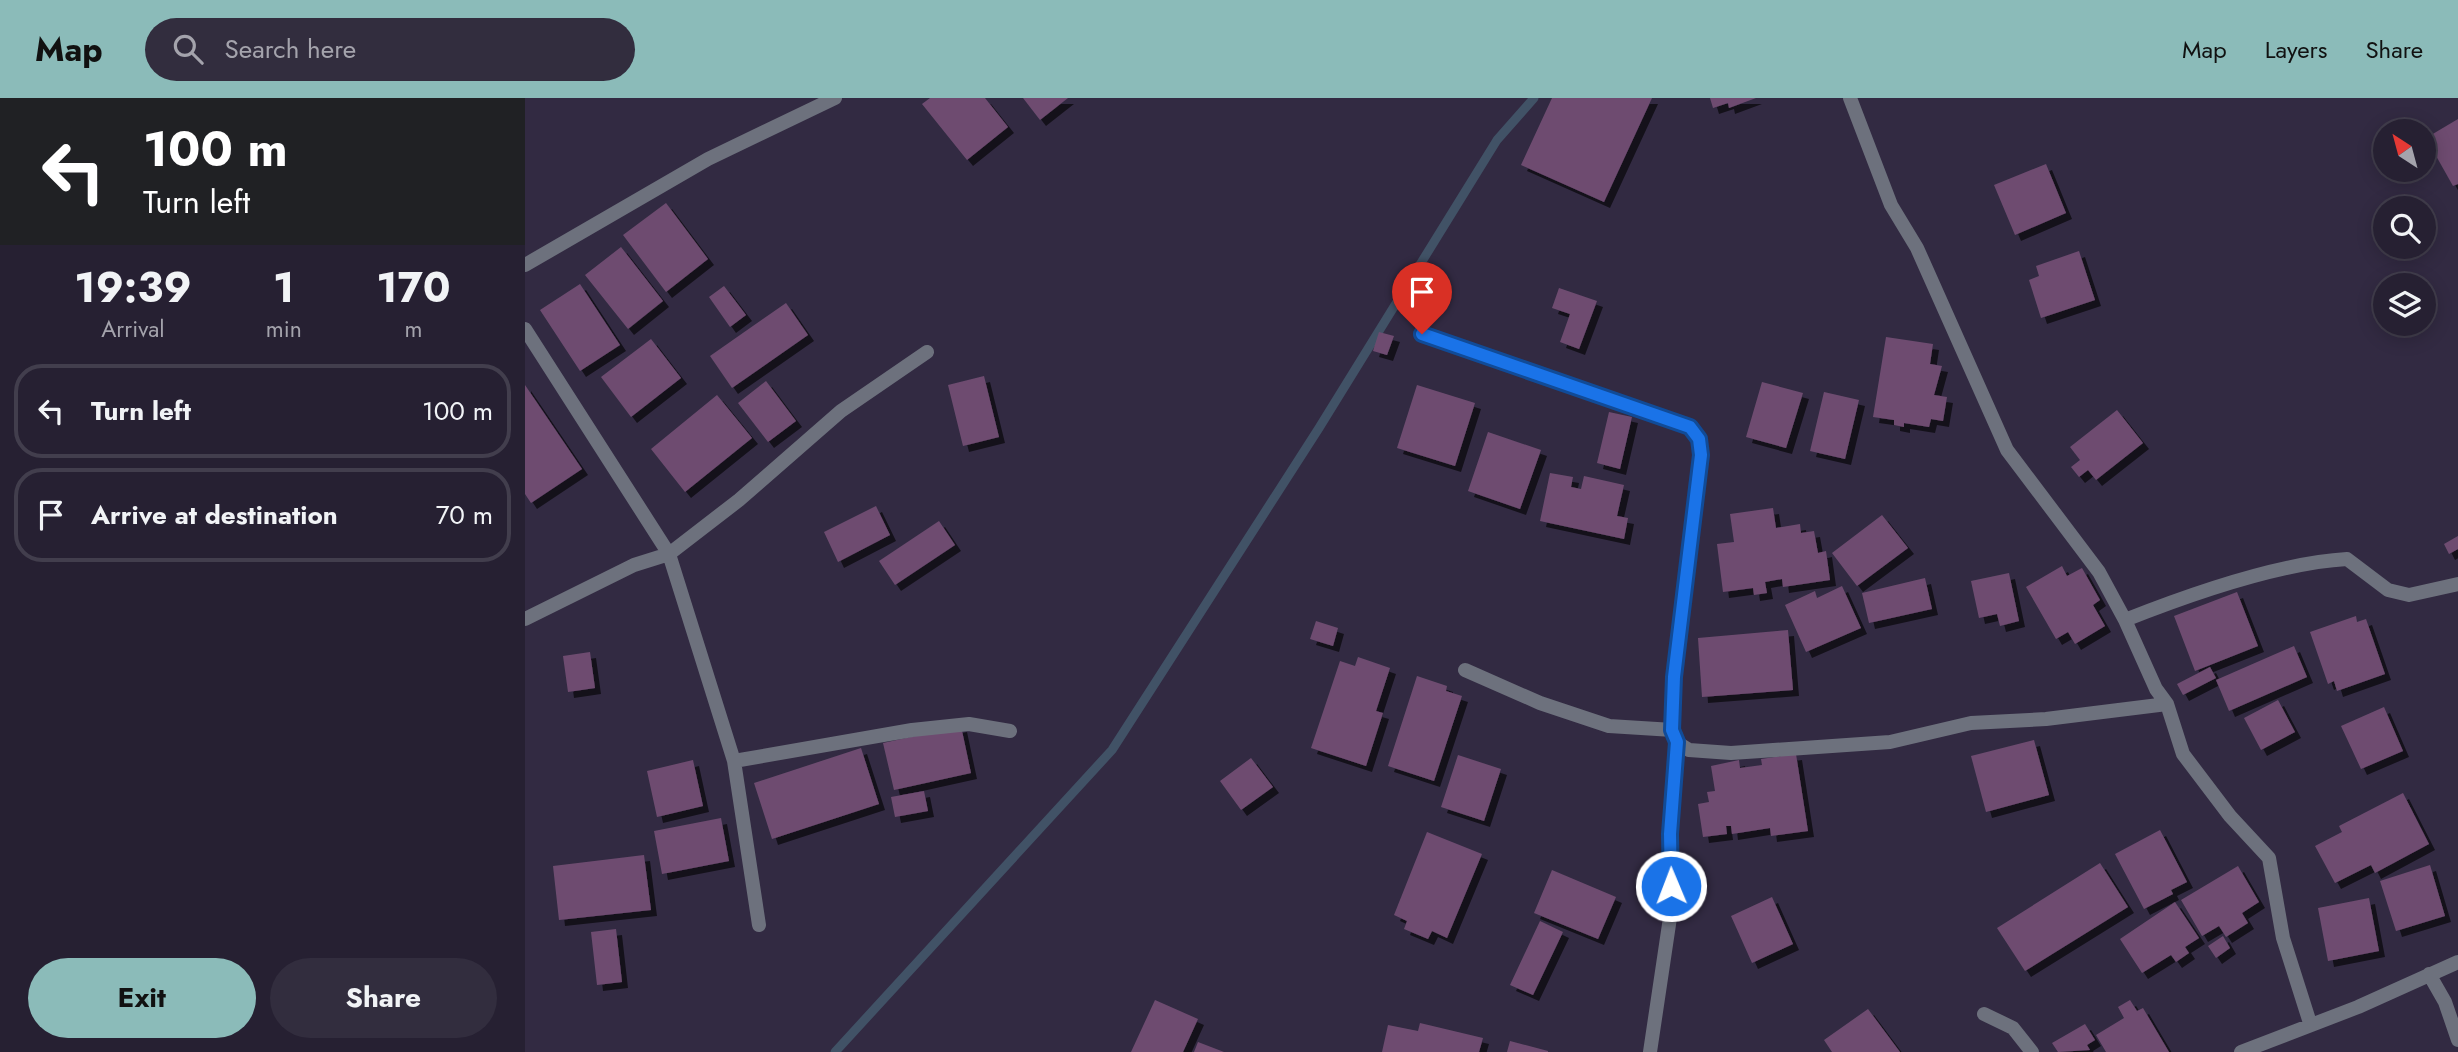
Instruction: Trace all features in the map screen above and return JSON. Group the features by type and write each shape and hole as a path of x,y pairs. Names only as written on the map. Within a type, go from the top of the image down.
{"street":[{"path":"527,260 708,159 835,98"},
{"path":"1850,98 1891,205 1917,248 2007,450 2099,572 2125,620 2156,689 2167,704 2183,754 2230,816 2269,858 2283,938 2311,1023"},
{"path":"525,329 669,554 734,761 759,925"},
{"path":"1422,334 1690,427 1699,439 1701,455 1674,677 1671,911 1650,1052"},
{"path":"525,619 634,565 669,554 739,500 841,411 927,352"},
{"path":"2125,620 2159,607 2311,561 2347,559 2388,590 2409,594 2458,584"},
{"path":"1465,670 1541,703 1609,726 1674,736 1689,750 1731,753 1890,742 1971,723 2046,719 2167,704"},
{"path":"734,761 912,730 968,724 1010,731"},
{"path":"2241,1052 2358,1007 2458,962"},
{"path":"2430,974 2445,1002 2458,1040"},
{"path":"1984,1014 2013,1028 2032,1052"}],"building":[{"path":"930,98 985,98 1008,127 967,160 922,104"},
{"path":"1023,98 1068,98 1040,120"},
{"path":"1552,98 1652,98 1604,202 1521,165"},
{"path":"1710,98 1756,98 1729,108 1728,103 1713,108"},
{"path":"2458,119 2458,184 2453,186 2436,156 2436,132"},
{"path":"2046,164 2066,213 2015,235 1994,185"},
{"path":"666,203 708,259 666,292 623,235"},
{"path":"621,247 663,301 628,329 585,275"},
{"path":"2079,251 2095,300 2041,318 2029,280 2039,276 2036,266"},
{"path":"580,284 620,345 580,371 540,310"},
{"path":"724,286 746,315 730,327 709,297"},
{"path":"1559,288 1597,301 1579,349 1560,342 1570,314 1552,308"},
{"path":"786,303 808,335 732,388 710,356"},
{"path":"1379,332 1394,336 1387,355 1373,351"},
{"path":"1886,337 1933,344 1930,364 1942,366 1934,395 1947,397 1943,421 1931,419 1929,427 1904,423 1904,427 1894,425 1894,420 1873,417"},
{"path":"651,339 681,378 631,417 601,377"},
{"path":"984,376 999,437 963,446 948,385"},
{"path":"766,381 796,421 768,442 738,403"},
{"path":"1762,382 1803,393 1786,448 1746,437"},
{"path":"525,385 582,469 531,503 525,494"},
{"path":"1417,385 1475,403 1455,466 1397,448"},
{"path":"1824,392 1859,400 1845,459 1810,451"},
{"path":"717,395 752,438 685,492 651,449"},
{"path":"2117,410 2143,443 2096,480 2088,470 2079,477 2071,467 2080,460 2070,447"},
{"path":"1609,412 1632,417 1620,469 1597,463"},
{"path":"1488,432 1541,450 1520,509 1468,491"},
{"path":"1550,473 1573,477 1571,487 1581,489 1584,476 1624,485 1617,516 1628,518 1624,539 1540,521"},
{"path":"876,506 890,535 838,562 824,532"},
{"path":"1773,508 1776,528 1800,524 1801,533 1814,531 1818,553 1826,551 1830,580 1783,587 1782,579 1765,582 1767,593 1754,595 1753,588 1723,592 1717,544 1734,542 1730,514"},
{"path":"1882,515 1908,548 1857,586 1832,553"},
{"path":"939,521 955,545 895,585 879,561"},
{"path":"2458,536 2458,549 2449,554 2444,544"},
{"path":"2062,566 2067,576 2082,568 2100,600 2093,605 2105,626 2075,644 2068,632 2056,639 2026,587"},
{"path":"2009,573 2019,621 2000,626 1997,614 1979,618 1971,581"},
{"path":"1925,578 1932,609 1869,623 1862,593"},
{"path":"1842,586 1861,628 1806,652 1785,605 1815,591 1817,598"},
{"path":"2237,592 2258,646 2195,671 2174,616"},
{"path":"2356,616 2357,622 2366,619 2385,674 2337,691 2334,681 2328,684 2310,632"},
{"path":"1316,621 1338,628 1333,646 1310,639"},
{"path":"1788,630 1793,690 1702,697 1698,638"},
{"path":"2294,646 2307,677 2229,711 2216,680"},
{"path":"590,652 595,688 568,692 563,656"},
{"path":"1358,657 1390,668 1376,711 1383,713 1366,766 1311,748 1340,661 1355,666"},
{"path":"2210,667 2216,678 2183,695 2177,684"},
{"path":"1417,676 1447,686 1446,691 1462,696 1434,781 1388,766"},
{"path":"2278,700 2295,732 2261,750 2244,718"},
{"path":"2384,707 2403,751 2361,769 2341,726"},
{"path":"961,726 971,773 894,790 883,743"},
{"path":"2034,740 2049,795 1986,812 1971,756"},
{"path":"861,748 879,804 772,839 754,783"},
{"path":"1796,754 1808,831 1771,836 1770,828 1732,834 1731,826 1726,826 1727,834 1703,837 1698,804 1709,802 1707,792 1715,791 1711,766 1739,760 1740,768 1762,765 1761,759"},
{"path":"1458,755 1501,769 1484,821 1441,807"},
{"path":"1251,758 1273,787 1241,810 1220,781"},
{"path":"693,760 703,806 657,817 647,771"},
{"path":"924,791 928,811 895,817 891,797"},
{"path":"2403,793 2429,844 2375,873 2371,865 2335,883 2315,846 2342,832 2339,826"},
{"path":"721,818 729,861 662,874 654,831"},
{"path":"2160,830 2187,882 2171,890 2173,894 2144,909 2115,854"},
{"path":"1427,832 1482,854 1447,938 1432,931 1428,939 1404,929 1407,921 1394,915"},
{"path":"644,855 651,910 559,920 553,866"},
{"path":"2100,863 2128,907 2025,971 1997,928"},
{"path":"2430,865 2445,916 2396,931 2380,881"},
{"path":"2238,866 2259,902 2242,913 2248,923 2226,937 2219,926 2202,936 2181,900"},
{"path":"1552,870 1616,897 1598,939 1534,913"},
{"path":"1772,897 1793,944 1752,963 1731,916"},
{"path":"2369,898 2379,951 2328,961 2318,908"},
{"path":"2175,902 2199,938 2185,947 2189,953 2176,962 2171,955 2142,973 2120,939"},
{"path":"1540,921 1563,932 1533,995 1510,985"},
{"path":"616,929 622,982 597,985 591,932"},
{"path":"2223,936 2230,948 2216,958 2208,946"},
{"path":"1155,1000 1198,1019 1183,1052 1131,1052"},
{"path":"2130,1000 2137,1011 2143,1008 2169,1052 2106,1052 2096,1035 2124,1018 2118,1007"},
{"path":"1868,1009 1900,1052 1832,1052 1824,1040"},
{"path":"1420,1023 1483,1038 1479,1052 1382,1052 1388,1025 1418,1031"},
{"path":"2085,1024 2095,1040 2087,1045 2090,1050 2058,1052 2052,1043"},
{"path":"1510,1041 1548,1051 1548,1052 1507,1052"},
{"path":"1198,1042 1224,1052 1194,1052"}],"waterway":[{"path":"835,1052 1112,750 1319,428 1497,140 1534,98"}],"route":[{"path":"1422,334 1690,427 1699,439 1701,455 1674,677 1672,730 1677,742 1670,834 1671,886"}]}
